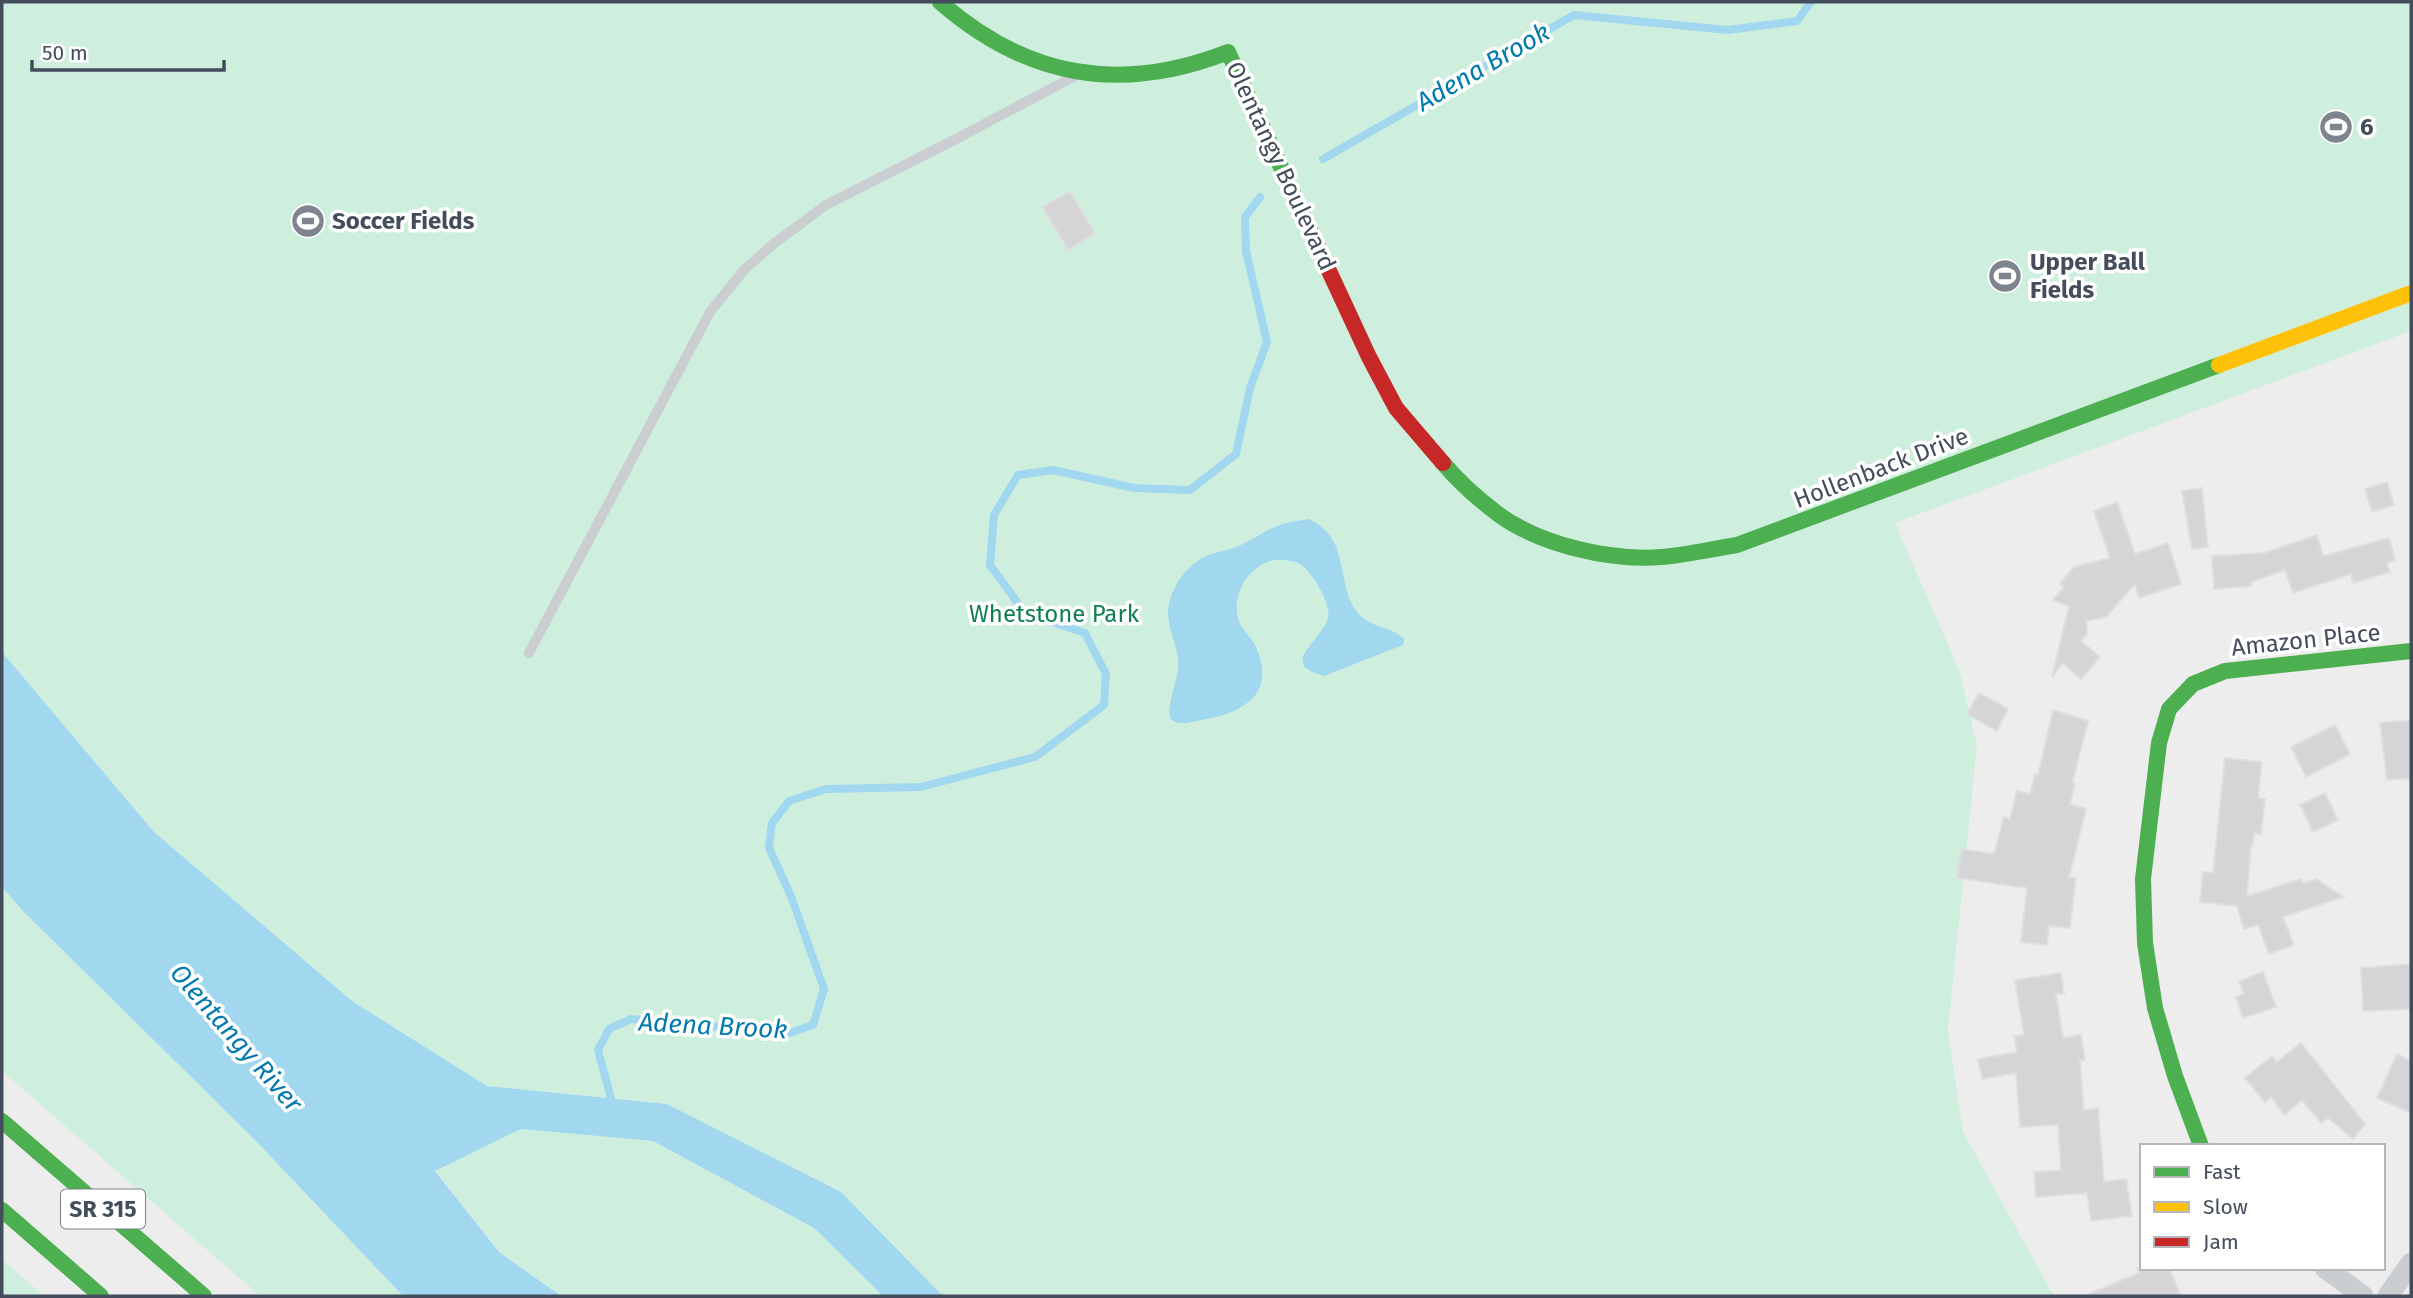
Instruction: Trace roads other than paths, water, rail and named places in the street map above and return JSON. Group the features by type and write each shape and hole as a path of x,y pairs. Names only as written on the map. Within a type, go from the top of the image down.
{"main road":[{"name":"Olentangy Boulevard","path":"940,2 963,22 999,46 1040,62 1081,72 1131,75 1181,68 1228,52 1369,357 1396,408"},
{"name":"Hollenback Drive","path":"1396,408 1452,473 1500,516 1541,537 1581,550 1620,556 1662,557 1737,545 2411,293"},
{"name":"Amazon Place","path":"2200,1144 2175,1076 2158,1019 2145,943 2143,879 2159,743 2169,709 2193,684 2225,671 2411,651"},
{"name":"SR 315","path":"2,1121 204,1296"},
{"name":"SR 315","path":"2,1210 101,1296"}],"street":[{"path":"2388,1296 2411,1264"},
{"path":"2328,1270 2362,1296"}],"lane":[{"path":"529,653 710,313 744,270 825,205 1081,72"}],"water":[{"path":"1308,519 1331,536 1337,548 1350,600 1357,612 1368,621 1399,635 1404,639 1403,645 1324,676 1312,672 1304,667 1302,658 1328,619 1327,605 1320,589 1300,564 1284,560 1264,563 1255,569 1242,586 1237,606 1241,626 1254,643 1260,659 1261,685 1247,704 1222,715 1188,723 1178,723 1171,719 1169,710 1178,662 1168,612 1172,595 1181,578 1193,564 1209,555 1239,546 1267,530"},
{"name":"Olentangy River","path":"2,652 154,832 352,1001 487,1086 667,1104 841,1192 943,1296 883,1296 814,1228 653,1141 521,1129 435,1171 499,1252 561,1296 403,1296 255,1140 24,912 2,887"}],"waterway":[{"name":"Adena Brook","path":"1323,159 1574,15 1728,30 1797,21 1811,2"},
{"name":"Adena Brook","path":"611,1098 598,1050 609,1029 631,1019 790,1033 813,1025 824,989 791,896 769,848 772,823 789,801 826,789 921,787 1035,757 1104,705 1106,674 1085,633 1025,613 990,565 994,515 1018,475 1053,470 1134,488 1190,490 1236,454 1250,388 1267,342 1246,251 1245,217 1260,197"}],"place":[{"name":"6","path":"2336,127"},
{"name":"Soccer Fields","path":"308,221"},
{"name":"Upper Ball Fields","path":"2005,276"}],"park label":[{"name":"Whetstone Park","path":"1054,614"}]}
